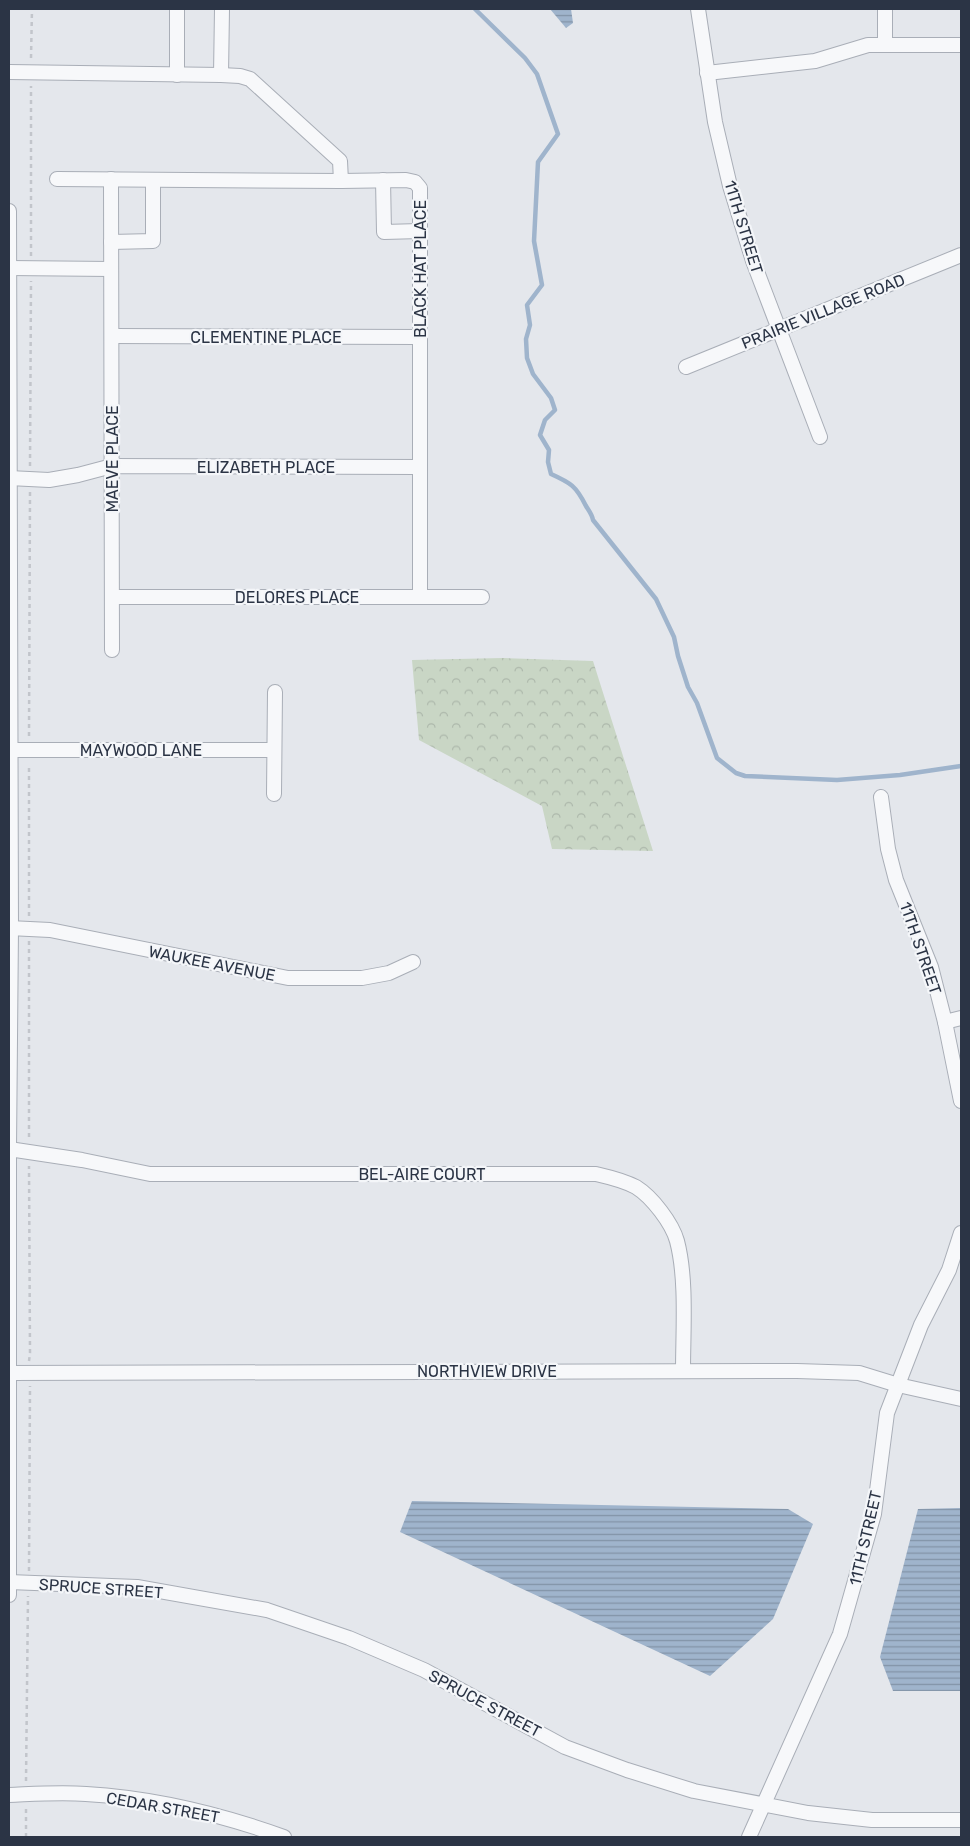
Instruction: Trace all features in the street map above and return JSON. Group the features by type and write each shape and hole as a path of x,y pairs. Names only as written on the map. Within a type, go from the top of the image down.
{"street":[{"path":"177,9 177,74"},
{"path":"221,75 222,9"},
{"name":"11TH STREET","path":"698,9 715,122 730,186 753,262 820,437"},
{"path":"885,9 885,45"},
{"path":"707,73 814,61 868,45 961,45"},
{"path":"9,72 221,75 240,76 250,79 340,161 341,181"},
{"name":"BLACK HAT PLACE","path":"57,179 406,180 415,182 420,188 420,597"},
{"name":"MAEVE PLACE","path":"111,180 112,650"},
{"path":"111,242 153,241 153,180"},
{"path":"383,180 384,232 420,231"},
{"path":"9,211 9,1595"},
{"name":"PRAIRIE VILLAGE ROAD","path":"686,367 961,255"},
{"path":"9,268 111,269"},
{"name":"CLEMENTINE PLACE","path":"112,336 420,337"},
{"name":"ELIZABETH PLACE","path":"9,478 49,480 112,466 420,467"},
{"name":"DELORES PLACE","path":"112,597 482,597"},
{"path":"274,794 275,692"},
{"name":"MAYWOOD LANE","path":"10,750 274,750"},
{"name":"11TH STREET","path":"881,796 888,850 896,880 931,967 945,1022 961,1101"},
{"name":"WAUKEE AVENUE","path":"10,928 50,930 288,978 362,978 389,973 413,962"},
{"path":"945,1022 961,1018"},
{"name":"BEL-AIRE COURT","path":"9,1149 82,1160 150,1174 596,1174 619,1179 636,1187 654,1202 676,1240 683,1286 683,1371"},
{"name":"11TH STREET","path":"749,1837 840,1634 874,1514 887,1413 921,1325 949,1270 961,1233"},
{"name":"NORTHVIEW DRIVE","path":"9,1374 797,1371 859,1374 898,1386 961,1399"},
{"name":"SPRUCE STREET","path":"9,1582 138,1587 267,1610 349,1638 424,1670 565,1747 627,1770 694,1791 763,1805 872,1820 961,1820"},
{"name":"CEDAR STREET","path":"9,1795 84,1794 141,1799 197,1810 242,1822 284,1837"}],"path":[{"path":"26,1837 30,1374 29,750 32,9"}],"green space":[{"path":"503,658 593,661 653,851 552,849 542,806 419,740 412,660"}],"water":[{"path":"550,9 571,9 573,23 566,28"},
{"path":"412,1501 788,1509 813,1524 773,1619 710,1676 400,1532"},
{"path":"961,1508 961,1691 893,1691 880,1657 918,1509"}],"waterway":[{"path":"475,9 525,58 537,74 558,134 538,162 534,241 542,285 527,305 530,325 526,339 527,358 533,374 551,398 555,410 545,420 540,435 549,450 548,462 551,474 576,489 593,520 656,599 674,637 688,687 697,703 717,758 736,773 745,776 837,780 900,775 961,766"}]}
